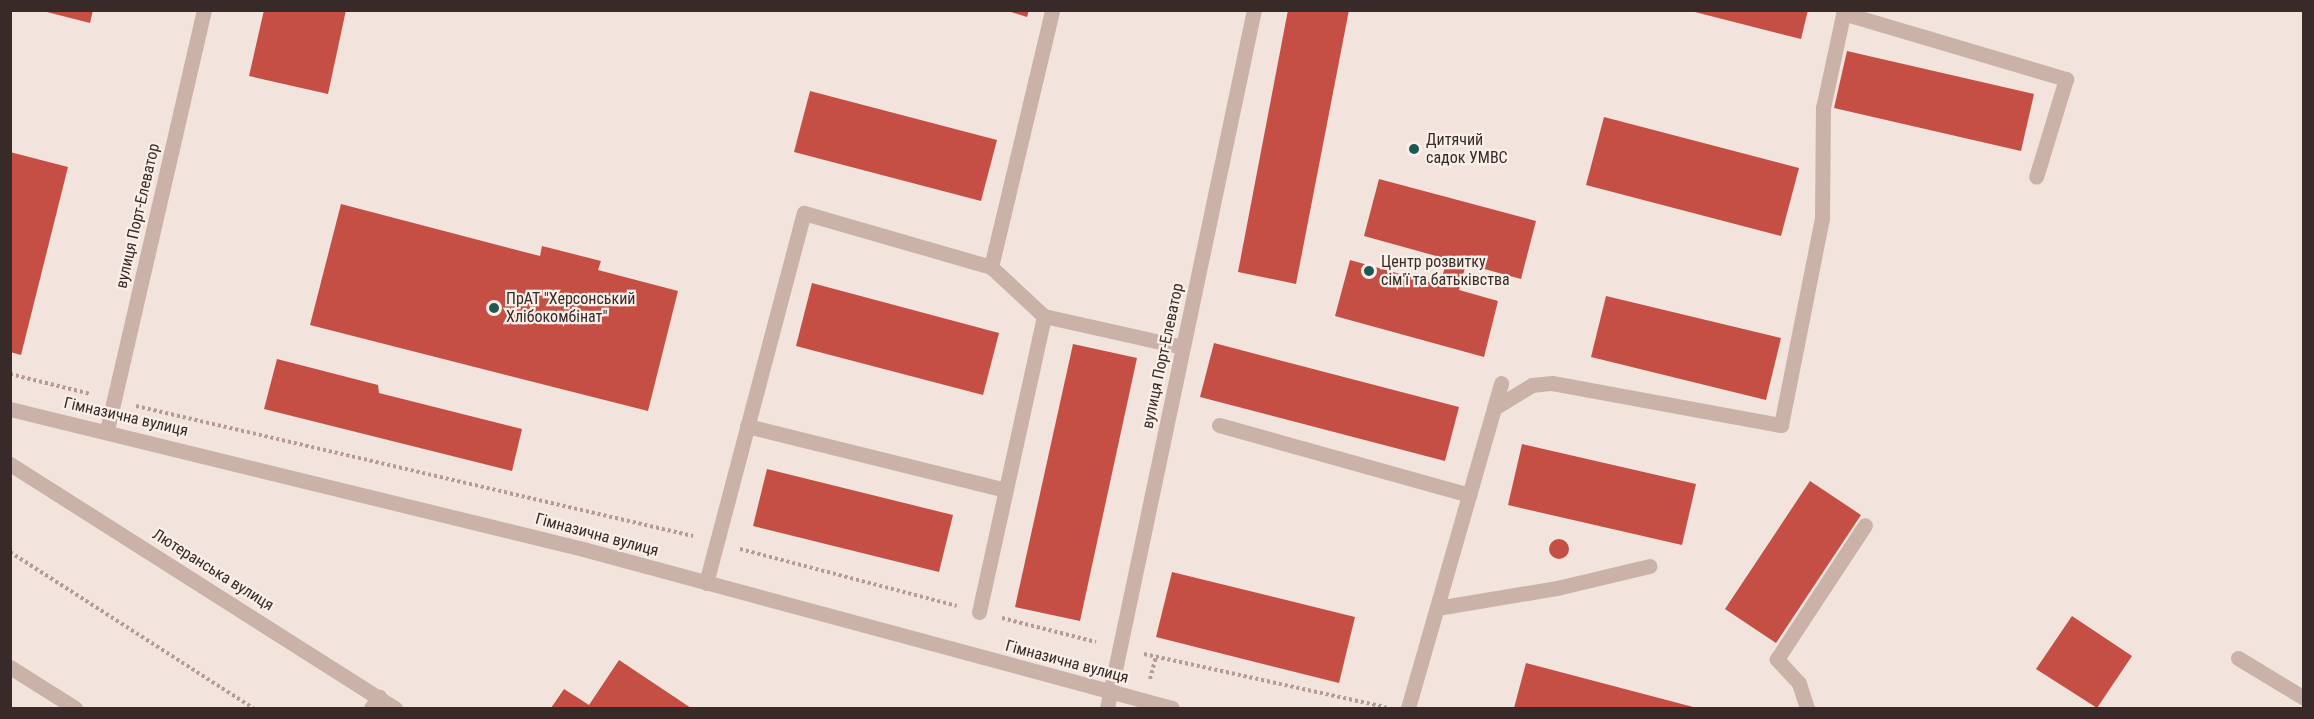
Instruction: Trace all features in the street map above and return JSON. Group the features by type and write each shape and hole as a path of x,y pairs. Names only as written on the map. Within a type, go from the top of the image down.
{"street":[{"name":"вулиця Порт-Елеватор","path":"107,430 204,10"},
{"path":"991,267 1052,10"},
{"name":"вулиця Порт-Елеватор","path":"1107,708 1254,10"},
{"path":"1494,408 1532,385 1552,383 1781,425 1822,217 1823,108 1844,12 2066,79 2036,177"},
{"path":"706,583 804,213 991,267 1044,316 1183,347"},
{"path":"979,612 1044,316"},
{"path":"1408,708 1501,383"},
{"name":"Гімназична вулиця","path":"10,409 107,430 706,583 1172,708"},
{"path":"1220,425 1469,495"},
{"path":"747,426 1005,490"},
{"name":"Лютеранська вулиця","path":"10,464 375,703 395,708"},
{"path":"1807,708 1799,683 1777,659 1865,525"},
{"path":"1437,608 1557,588 1649,566"},
{"path":"2238,658 2304,698"},
{"path":"10,667 75,708"}],"path":[{"path":"10,374 717,543 1119,648 1391,708"},
{"path":"10,552 254,708"}],"building":[{"path":"39,10 93,10 90,23"},
{"path":"264,10 346,10 328,94 249,76"},
{"path":"1005,10 1029,10 1027,17"},
{"path":"1288,10 1349,10 1296,284 1238,272"},
{"path":"1687,10 1808,10 1801,39"},
{"path":"1847,51 2034,94 2021,151 1834,108"},
{"path":"810,91 997,140 981,201 794,152"},
{"path":"1604,117 1799,168 1781,236 1586,185"},
{"path":"10,152 68,167 21,355 10,352"},
{"name":"Центр розвитку сім'ї та батьківства","path":"1379,179 1536,221 1521,279 1466,264 1459,290 1498,301 1484,357 1335,316 1350,260 1440,285 1447,259 1364,236"},
{"name":"ПрАТ \"Херсонський Хлібокомбінат\"","path":"341,204 540,256 542,246 601,261 598,270 678,291 648,411 310,325"},
{"path":"812,283 999,333 983,395 796,346"},
{"path":"1606,296 1781,338 1766,400 1591,357"},
{"path":"1214,343 1459,407 1445,461 1200,397"},
{"path":"1073,344 1137,358 1080,621 1015,607"},
{"path":"277,359 378,385 379,393 522,429 512,471 264,409"},
{"path":"1522,444 1696,484 1682,545 1508,505"},
{"path":"767,469 953,515 939,572 753,526"},
{"path":"1810,481 1861,515 1776,643 1725,609"},
{"path":"1559,539 1566,542 1569,549 1566,556 1559,559 1552,556 1549,549 1552,542"},
{"path":"1172,572 1355,617 1339,683 1156,637"},
{"path":"2072,616 2132,656 2097,708 2036,669"},
{"path":"619,660 691,708 551,708 564,689 589,705"},
{"path":"1526,663 1697,708 1514,708"}],"place":[{"name":"Дитячий садок УМВС","path":"1414,149"},
{"name":"Центр розвитку сім'ї та батьківства","path":"1369,271"},
{"name":"ПрАТ \"Херсонський Хлібокомбінат\"","path":"494,308"}]}
